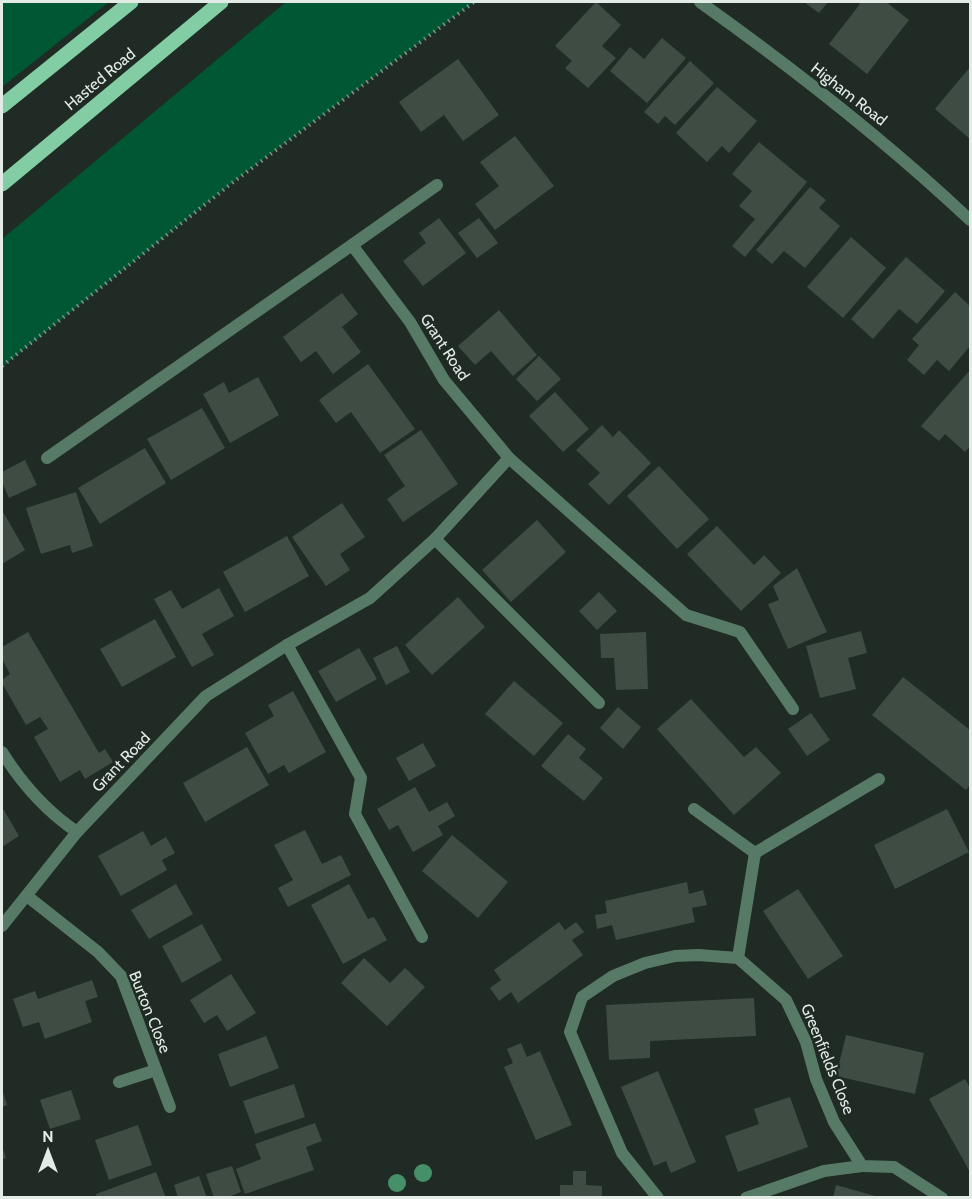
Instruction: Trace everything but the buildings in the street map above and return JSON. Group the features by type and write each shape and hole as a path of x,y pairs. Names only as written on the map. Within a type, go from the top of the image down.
{"main road":[{"path":"2,106 131,2"},
{"name":"Hasted Road","path":"2,184 221,2"}],"street":[{"name":"Higham Road","path":"700,2 913,166 970,220"},
{"path":"47,458 437,185"},
{"name":"Grant Road","path":"2,926 77,832 206,696 286,645 370,597 435,540 509,458 444,380 410,322 352,245"},
{"path":"509,458 686,615 740,632 793,709"},
{"path":"435,540 599,703"},
{"path":"286,645 360,778 355,814 422,936"},
{"path":"2,752 13,771 35,798 77,832"},
{"path":"658,1197 622,1153 570,1032 582,997 613,976 645,963 675,956 738,958 755,853 879,779"},
{"path":"694,809 755,853"},
{"name":"Burton Close","path":"27,896 98,952 122,976 156,1070 119,1082"},
{"name":"Greenfields Close","path":"738,958 786,1000 806,1042 816,1079 834,1122 862,1166"},
{"path":"156,1070 170,1107"},
{"path":"746,1197 824,1171 862,1166 894,1167 942,1197"}],"path":[{"path":"2,366 232,183 474,2"}],"green space":[{"path":"2,2 109,2 2,87"},
{"path":"286,2 474,2 237,179 2,367 2,239"}]}
